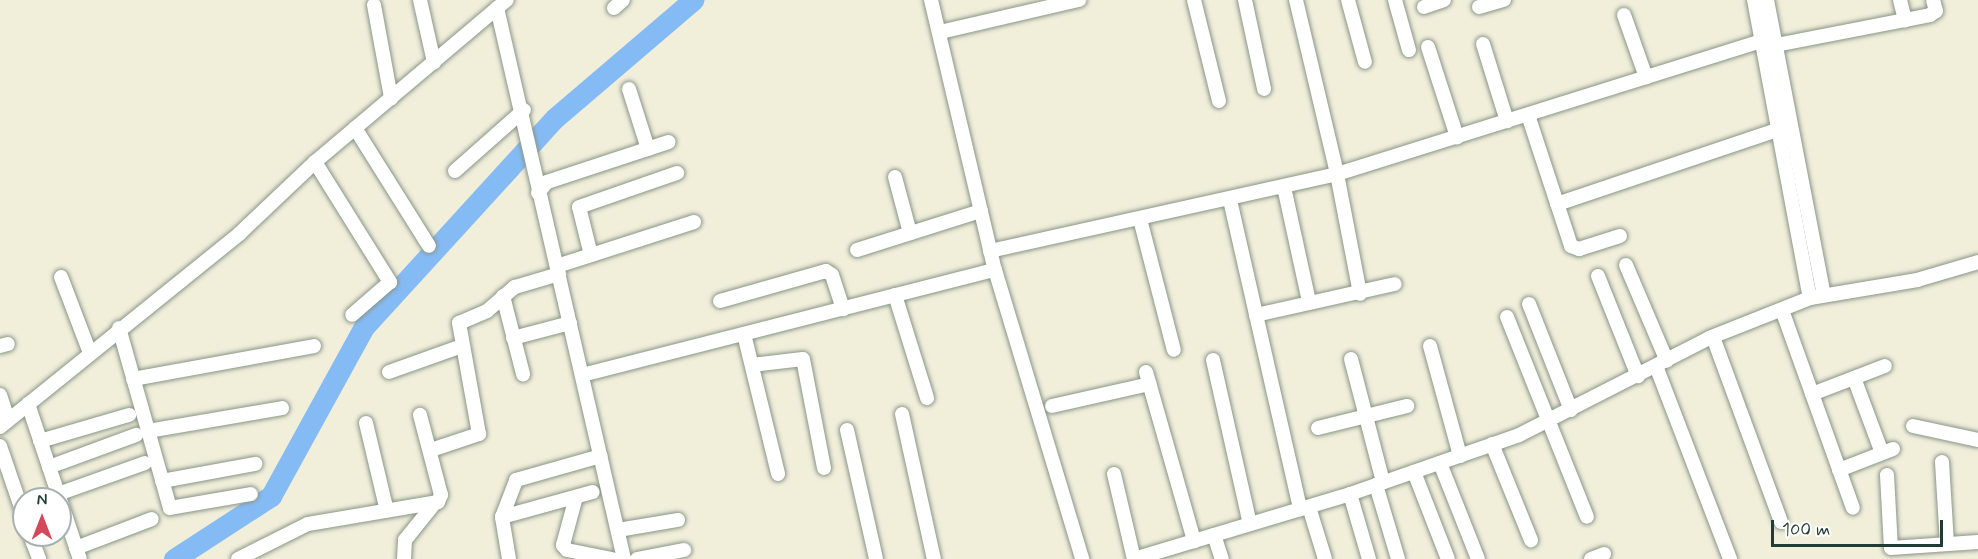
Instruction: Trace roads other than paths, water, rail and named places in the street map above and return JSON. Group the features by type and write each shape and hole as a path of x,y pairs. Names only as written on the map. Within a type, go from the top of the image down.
{"street":[{"path":"420,0 434,62"},
{"path":"932,0 995,270 1082,559"},
{"path":"940,32 1079,0"},
{"path":"1194,0 1219,101"},
{"path":"1245,0 1264,89"},
{"path":"1296,0 1337,174 1360,294"},
{"path":"1348,0 1365,62"},
{"path":"1395,0 1409,50"},
{"path":"1424,7 1444,0"},
{"path":"1479,7 1504,0"},
{"path":"1754,0 1810,298"},
{"path":"1767,0 1824,296"},
{"path":"1900,0 1905,20"},
{"path":"1776,45 1934,13 1933,0"},
{"path":"4,424 119,328 240,233 315,162 502,3 530,139 538,191 624,559"},
{"path":"374,5 391,98"},
{"path":"1624,15 1647,77"},
{"path":"990,251 1230,200 1337,174 1761,41"},
{"path":"1483,44 1507,121"},
{"path":"1428,47 1457,137"},
{"path":"629,89 648,149"},
{"path":"455,171 524,110"},
{"path":"1528,115 1574,249 1620,236"},
{"path":"355,128 429,246"},
{"path":"1557,204 1777,130"},
{"path":"538,191 547,182 669,142"},
{"path":"315,162 390,282 352,315"},
{"path":"591,255 579,207 677,173"},
{"path":"895,177 910,233"},
{"path":"1284,187 1309,302"},
{"path":"1230,200 1304,508 1324,559"},
{"path":"857,250 981,211"},
{"path":"1140,219 1174,350"},
{"path":"431,450 479,434 459,323 487,311 515,287 591,255 694,222"},
{"path":"1114,474 1134,559 1350,494 1550,422 1713,337 1810,298 1917,280 1978,262"},
{"path":"1626,265 1730,559"},
{"path":"582,375 995,270"},
{"path":"720,301 826,271 832,275 843,309"},
{"path":"1598,276 1638,376"},
{"path":"61,277 90,352"},
{"path":"1256,315 1309,302 1360,294 1395,284"},
{"path":"503,296 523,374"},
{"path":"895,296 927,398"},
{"path":"1529,304 1571,410"},
{"path":"1782,310 1853,508"},
{"path":"1507,317 1587,517"},
{"path":"513,338 570,323"},
{"path":"119,328 133,379 142,433 162,481 170,508 251,494"},
{"path":"744,334 778,474"},
{"path":"1713,337 1781,522"},
{"path":"133,379 314,346"},
{"path":"389,372 462,346"},
{"path":"1430,346 1460,456"},
{"path":"752,364 803,359 824,468"},
{"path":"1351,359 1398,559"},
{"path":"1213,360 1250,524"},
{"path":"1812,393 1885,366"},
{"path":"1052,406 1148,378 1194,541"},
{"path":"1839,470 1888,451 1854,378"},
{"path":"0,394 4,424"},
{"path":"28,404 56,487"},
{"path":"1318,428 1407,406"},
{"path":"49,467 142,433 282,408"},
{"path":"902,414 934,559"},
{"path":"40,441 129,415"},
{"path":"404,559 405,540 441,495 420,415"},
{"path":"366,423 387,511"},
{"path":"1913,426 1978,440"},
{"path":"847,430 876,559"},
{"path":"1492,444 1532,540"},
{"path":"0,446 14,487"},
{"path":"509,559 502,518 516,480 601,456"},
{"path":"1942,462 1947,544"},
{"path":"72,489 145,463"},
{"path":"1440,463 1478,559"},
{"path":"162,481 255,464"},
{"path":"1414,472 1448,559"},
{"path":"1887,475 1891,548 1978,542"},
{"path":"502,518 593,492"},
{"path":"1350,494 1369,559"},
{"path":"576,496 563,545 567,550 612,559"},
{"path":"238,559 308,524 434,504"},
{"path":"72,535 78,553 152,519"},
{"path":"618,530 678,520"},
{"path":"1214,535 1222,559"},
{"path":"637,559 684,550"}],"waterway":[{"path":"174,559 271,496 364,327 555,118 693,0"}]}
